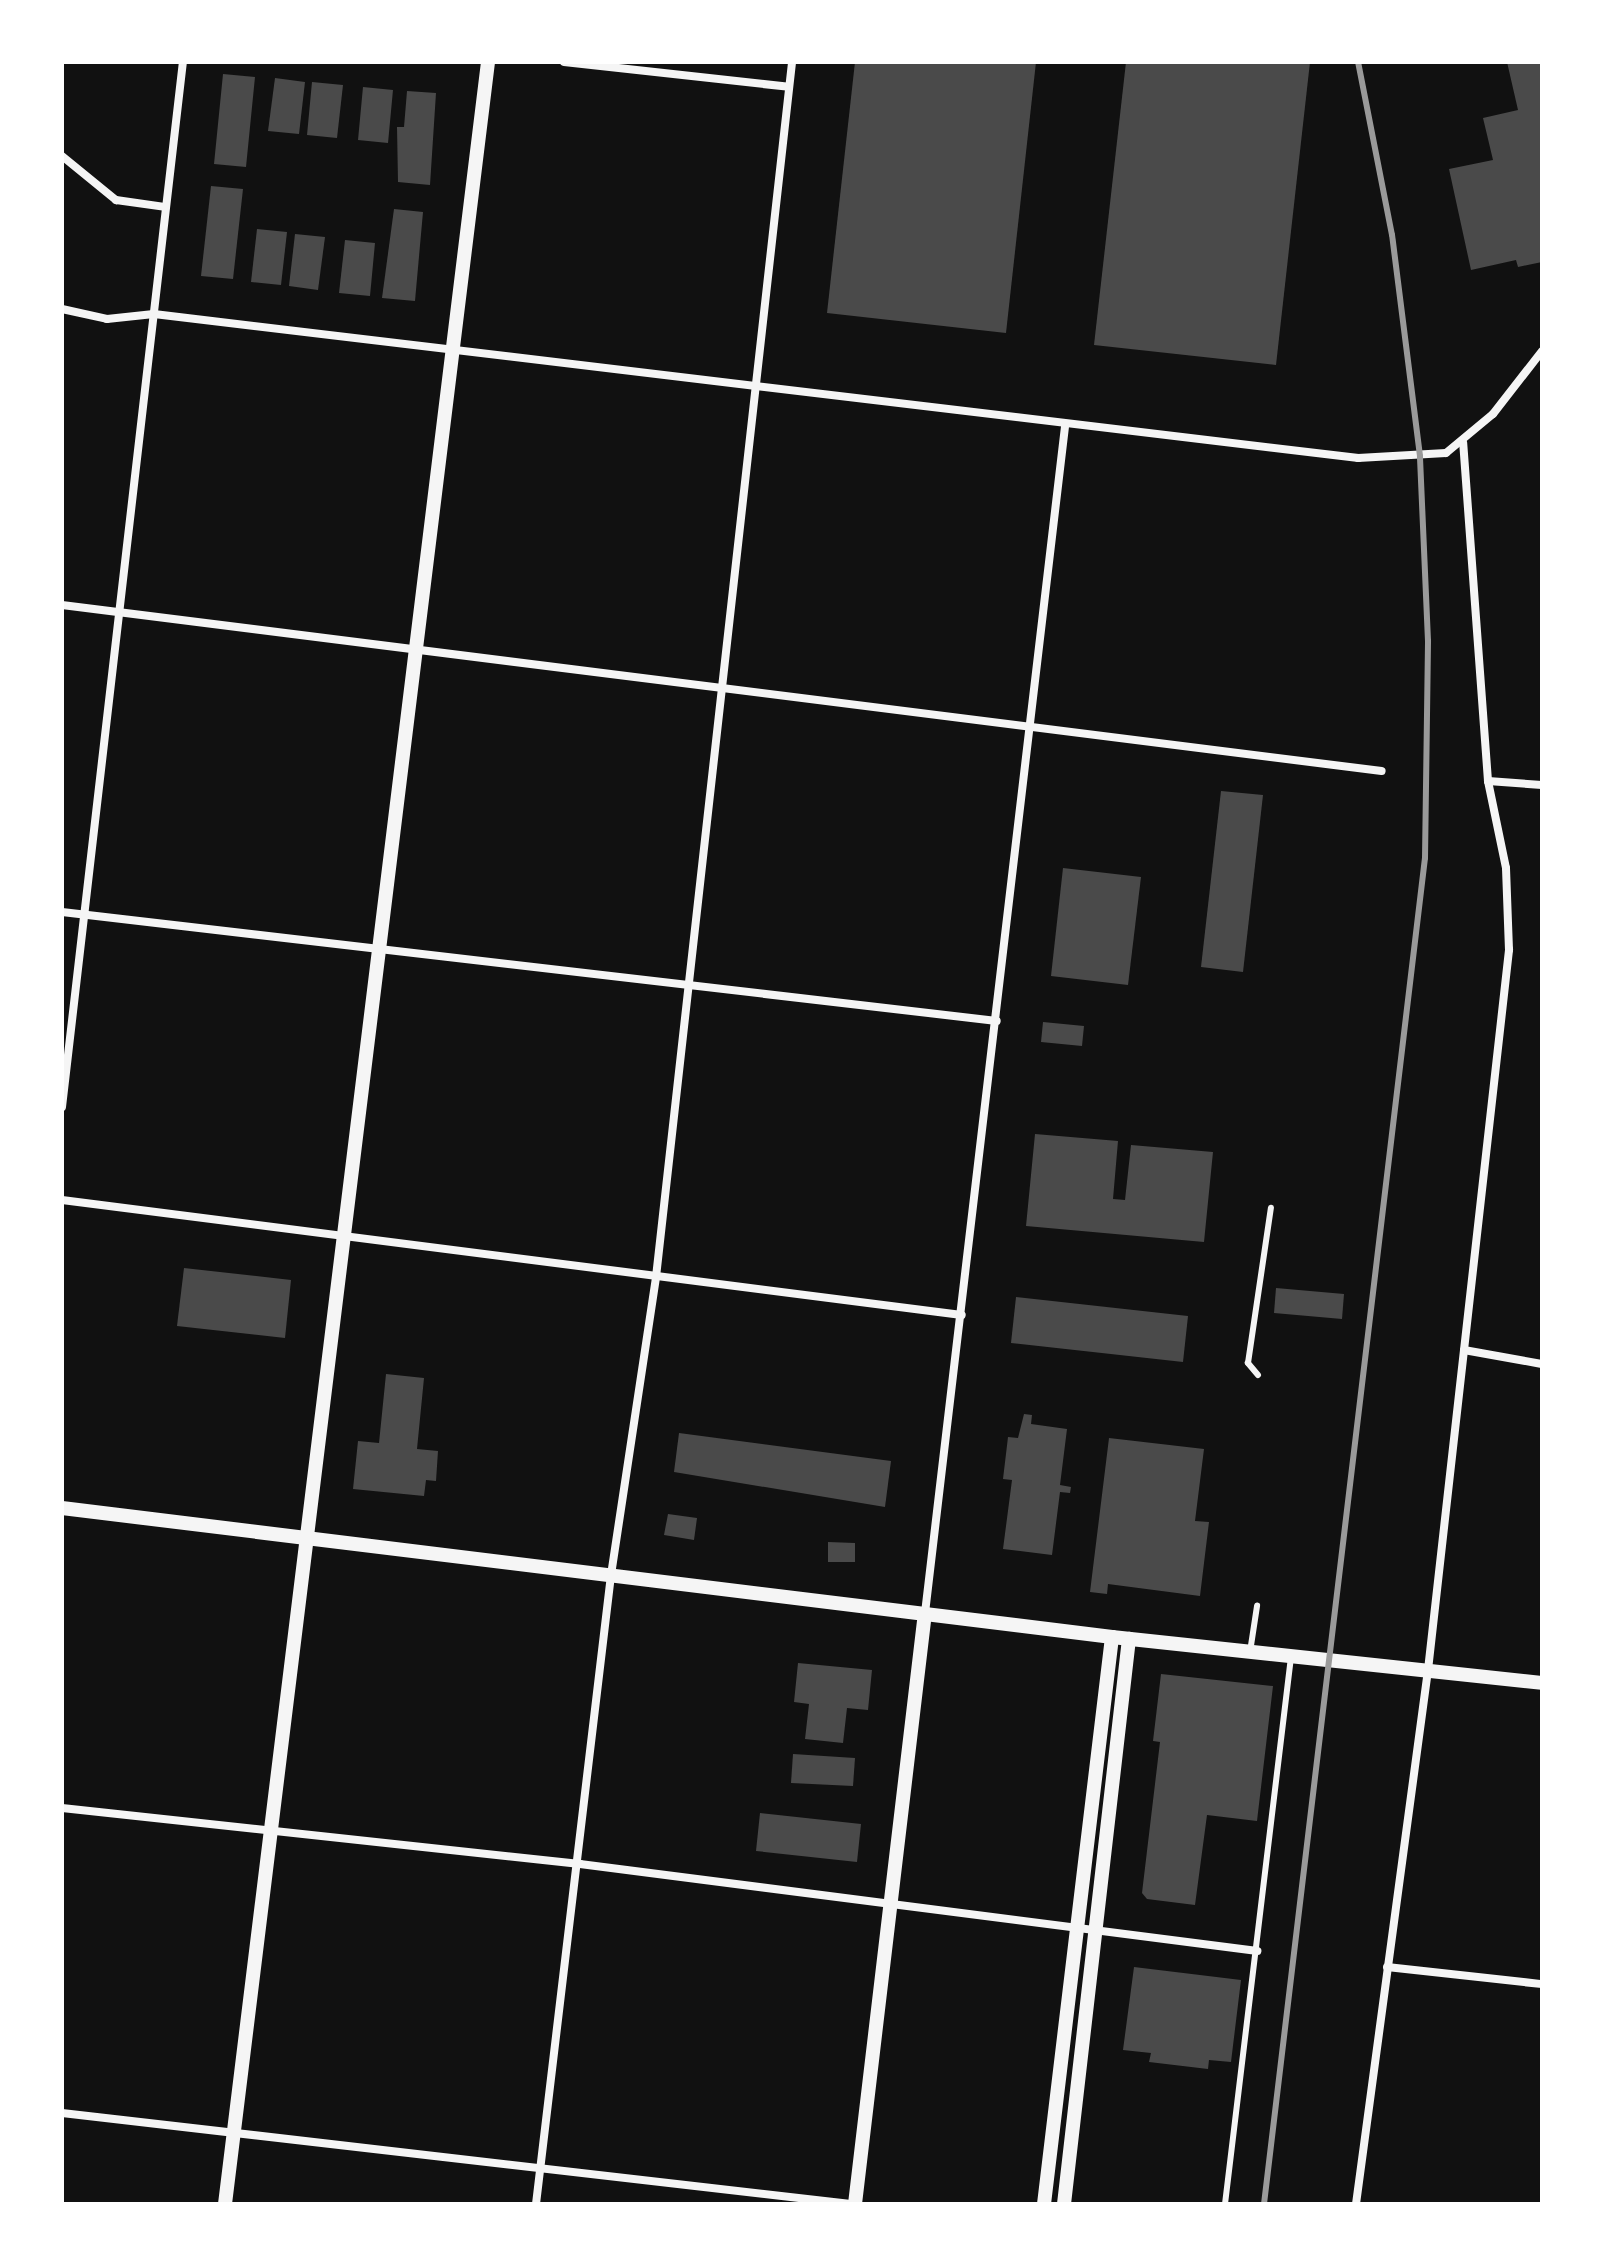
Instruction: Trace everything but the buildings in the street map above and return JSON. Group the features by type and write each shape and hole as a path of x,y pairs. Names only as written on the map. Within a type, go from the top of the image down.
{"street":[{"path":"62,1107 183,62"},
{"path":"225,2204 455,352 488,62"},
{"path":"564,62 789,87"},
{"path":"536,2204 580,1864 611,1575 656,1277 792,62"},
{"path":"62,156 116,200 165,207"},
{"path":"62,309 107,319 154,314 455,352 757,385 1065,426 1358,458 1446,453 1463,443 1540,358"},
{"path":"62,2113 853,2204 962,1315 1065,426"},
{"path":"1356,2204 1428,1670 1509,950 1506,868 1488,781 1463,443"},
{"path":"62,605 1382,771"},
{"path":"1488,781 1542,785"},
{"path":"62,912 997,1021"},
{"path":"62,1200 962,1315"},
{"path":"1464,1350 1542,1364"},
{"path":"62,1508 1112,1637 1542,1683"},
{"path":"1044,2204 1074,1928 1112,1637"},
{"path":"1064,2204 1129,1639"},
{"path":"62,1808 271,1828 580,1864 1257,1951"},
{"path":"1387,1967 1542,1984"}],"lane":[{"path":"1258,1375 1248,1363 1271,1208"},
{"path":"1250,1652 1257,1606"},
{"path":"1225,2204 1291,1657"}],"railway":[{"path":"1264,2204 1425,858 1428,641 1420,456 1392,235 1358,62"}]}
